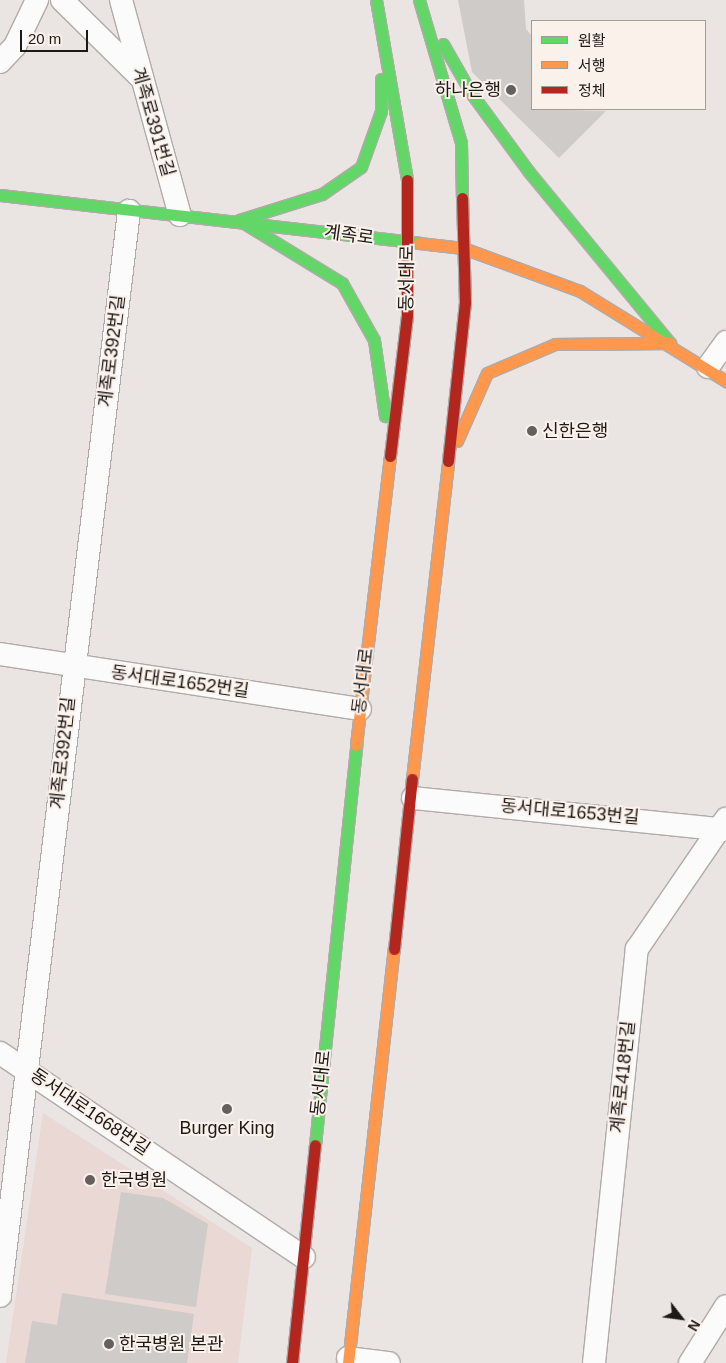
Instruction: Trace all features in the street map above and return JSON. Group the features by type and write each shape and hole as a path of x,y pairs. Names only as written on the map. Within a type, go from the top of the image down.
{"main road":[{"path":"348,1360 414,798 446,467 465,303 461,143 420,4"},
{"path":"420,4 472,93 529,172 670,343"},
{"path":"239,220 322,194 360,167 381,111 378,5"},
{"name":"동서대로","path":"292,1363 360,709 407,315 407,163 378,5"},
{"name":"계족로","path":"0,195 129,211 239,220 407,243 464,248 580,290 670,343 717,374"},
{"path":"239,220 342,283 374,340 390,454"},
{"path":"446,467 487,373 555,344 670,343"}],"street":[{"path":"0,62 15,46 36,0"},
{"path":"62,0 140,77"},
{"name":"계족로391번길","path":"121,0 140,77 180,215"},
{"name":"계족로392번길","path":"0,1296 73,666 129,211"},
{"path":"717,374 726,342"},
{"name":"동서대로1652번길","path":"0,654 360,709"},
{"name":"동서대로1653번길","path":"414,798 724,825"},
{"name":"계족로418번길","path":"594,1363 636,949 724,825"},
{"name":"동서대로1668번길","path":"0,1053 304,1257"},
{"path":"690,1363 726,1306"},
{"path":"348,1360 389,1363"}],"shaded area":[{"name":"한국병원","path":"43,1113 252,1248 238,1363 6,1363"}],"building":[{"name":"하나은행","path":"458,0 524,0 526,29 531,35 531,110 606,111 559,158 472,72"},
{"path":"121,1192 163,1198 208,1224 196,1307 105,1294"},
{"name":"한국병원 본관","path":"62,1293 194,1314 187,1363 25,1363 32,1321 57,1325"}],"traffic: fast":[{"path":"376,0 407,180"},
{"path":"419,0 461,143 462,198"},
{"path":"443,44 471,93 529,172 670,343"},
{"path":"239,220 322,194 361,167 381,111 381,79"},
{"path":"0,195 419,243"},
{"path":"239,220 342,283 374,340 385,416"},
{"path":"315,1145 356,745"}],"traffic: slow":[{"path":"419,243 463,248 580,291 726,381"},
{"path":"457,441 487,373 555,344 670,343"},
{"path":"356,745 390,456"},
{"path":"412,779 448,461"},
{"path":"348,1363 394,949"}],"traffic: jam":[{"path":"390,456 407,315 407,180"},
{"path":"448,461 465,303 462,198"},
{"path":"394,949 412,779"},
{"path":"292,1363 315,1145"}],"place":[{"name":"하나은행","path":"511,90"},
{"name":"신한은행","path":"532,431"},
{"name":"Burger King","path":"227,1109"},
{"name":"한국병원","path":"90,1180"},
{"name":"한국병원 본관","path":"109,1344"}]}
